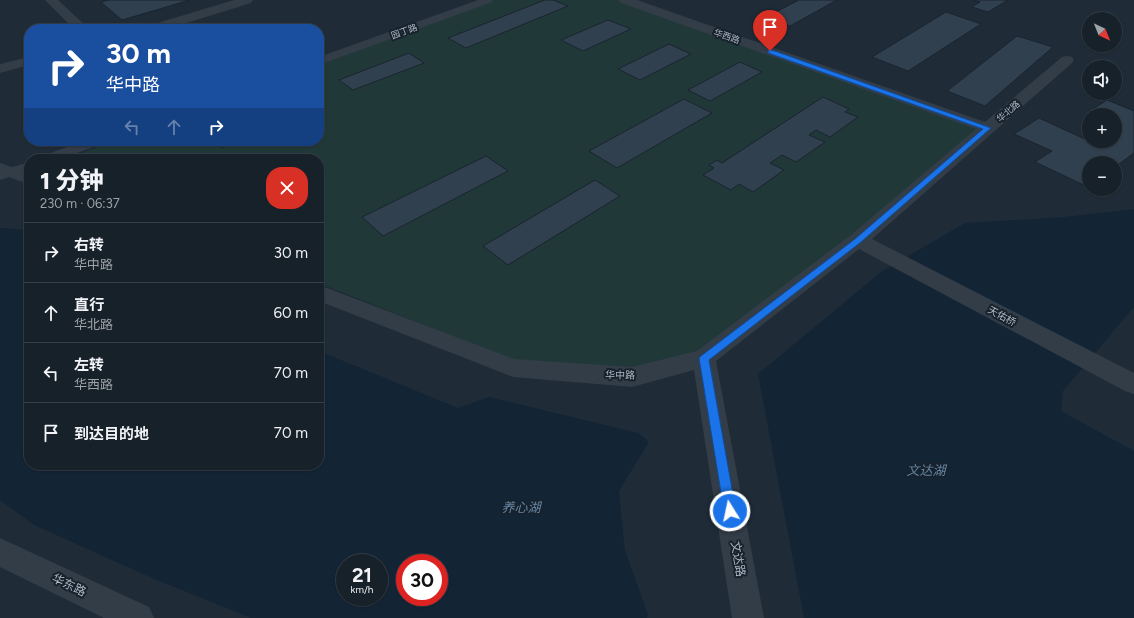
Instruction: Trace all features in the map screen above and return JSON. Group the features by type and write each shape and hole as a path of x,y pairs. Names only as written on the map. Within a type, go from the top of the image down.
{"street":[{"path":"51,0 77,24"},
{"path":"169,24 246,0"},
{"name":"华西路","path":"625,0 988,128"},
{"name":"华北路","path":"858,240 1067,60"},
{"path":"0,69 24,62"},
{"path":"4,172 24,178"},
{"name":"天佑桥","path":"858,240 1125,380"},
{"name":"华中路","path":"324,295 513,368 632,377 704,358 858,240"},
{"name":"文达路","path":"704,358 748,618"},
{"name":"华东路","path":"0,552 138,618"}],"lane":[{"name":"园丁路","path":"324,59 488,0"},
{"path":"61,154 83,146"},
{"path":"4,172 24,167"}],"green space":[{"path":"493,0 622,0 978,128 852,238 700,352 628,370 515,361 324,285 324,154 79,154 101,146 324,146 324,63"}],"water":[{"name":"文达湖","path":"1134,209 1134,307 1063,391 1061,411 1134,451 1134,618 804,618 758,374 881,272 965,223 1064,217"},
{"name":"养心湖","path":"0,228 24,230 24,470 324,470 324,353 458,408 489,397 638,433 649,442 619,491 625,550 648,615 647,618 251,618 152,578 34,525 0,500"}],"building":[{"path":"109,0 190,0 122,20 101,2"},
{"path":"545,0 553,0 568,6 466,48 448,38"},
{"path":"799,0 837,0 790,26 766,17"},
{"path":"973,0 1008,0 988,12 972,7 980,2"},
{"path":"946,12 981,24 908,71 872,57"},
{"path":"608,20 631,29 583,51 561,40"},
{"path":"1017,36 1053,47 985,106 947,91"},
{"path":"669,44 691,54 640,80 618,69"},
{"path":"409,53 424,63 353,90 339,80"},
{"path":"740,62 762,72 710,101 688,90"},
{"path":"823,97 849,109 845,112 858,117 830,137 816,130 809,135 825,142 796,162 782,155 770,163 784,170 753,192 739,184 731,190 703,175 714,168 709,165 717,160 722,163"},
{"path":"684,99 712,113 617,168 589,151"},
{"path":"1107,100 1134,111 1134,153 1122,162 1122,156 1082,156 1082,184 1035,162 1052,151 1014,134 1039,118 1082,138 1082,148 1122,148 1122,108 1095,108"},
{"path":"486,156 508,171 383,236 362,217"},
{"path":"595,180 620,196 508,265 483,246"}],"route":[{"path":"730,511 704,358 858,240 988,128 770,51"}]}
